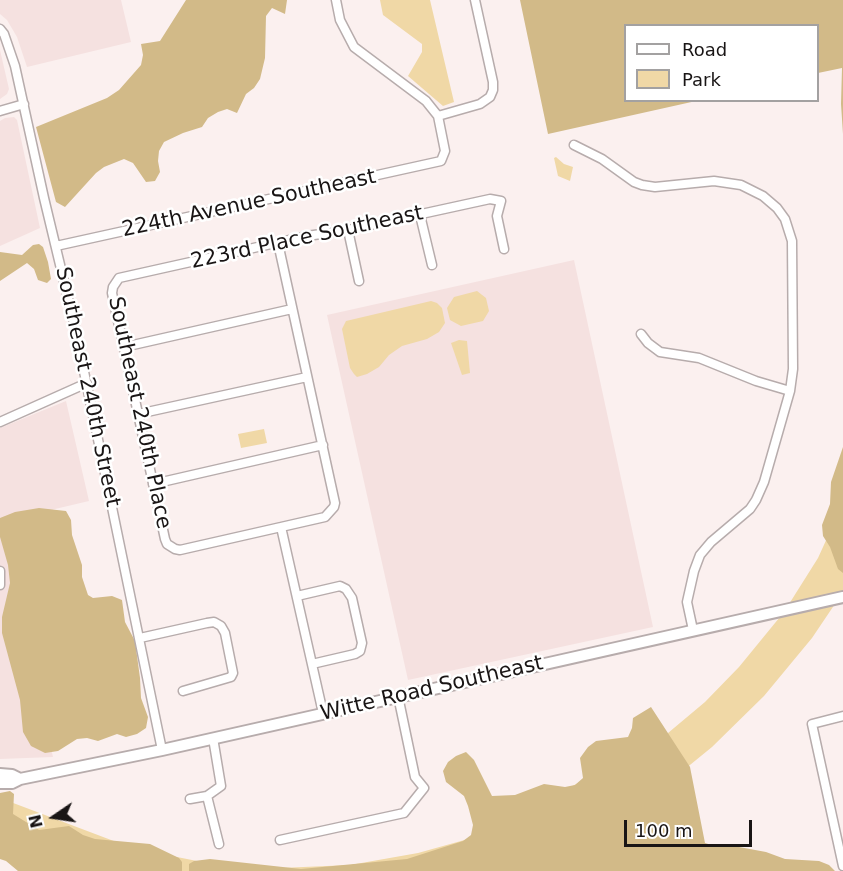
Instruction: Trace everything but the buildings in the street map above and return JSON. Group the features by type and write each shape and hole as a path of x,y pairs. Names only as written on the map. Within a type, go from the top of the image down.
{"street":[{"path":"336,0 342,26 354,47 426,101 438,116 480,104 490,97 493,90 475,0"},
{"name":"Southeast 240th Street","path":"0,28 12,58 24,104 87,383 162,750"},
{"path":"0,111 24,104"},
{"name":"224th Avenue Southeast","path":"56,246 441,161 445,151 438,116"},
{"path":"574,145 602,159 634,182 642,185 655,187 714,181 741,185 763,196 777,208 785,219 792,241 794,346 790,391 764,482 756,500 750,509 711,542 700,555 687,602 693,630"},
{"name":"223rd Place Southeast","path":"115,283 123,276 307,236 420,215 481,200 501,201 497,216 504,249"},
{"path":"420,215 432,265"},
{"path":"348,230 359,280"},
{"path":"278,243 335,503 332,511 325,517 281,527 323,713"},
{"name":"Southeast 240th Place","path":"115,283 112,293 167,544 180,550 281,527"},
{"path":"124,347 292,309"},
{"path":"641,334 648,344 660,352 699,358 756,381 790,391"},
{"path":"138,414 307,377"},
{"path":"0,422 87,383"},
{"path":"153,484 323,445"},
{"path":"0,571 0,585"},
{"path":"297,596 340,586 346,589 352,598 362,643 360,651 355,654 312,664"},
{"name":"Witte Road Southeast","path":"0,783 12,783 20,779 162,750 843,597"},
{"path":"140,638 207,623 214,622 221,626 225,633 233,673 231,677 183,691"},
{"path":"280,840 404,813 424,788 415,777 398,696"},
{"path":"843,716 812,724 843,866"},
{"path":"190,799 207,796 221,786 213,738"},
{"name":"Witte Road Southeast","path":"0,774 12,775 20,779"},
{"path":"207,796 219,844"}],"shaded area":[{"path":"0,0 121,0 131,42 27,67 17,37 7,20 0,14"},
{"path":"186,0 287,0 285,14 272,8 266,16 265,58 260,79 246,94 237,113 227,109 218,112 208,118 202,127 164,142 159,151 160,172 155,181 146,182 133,163 124,159 96,173 65,207 56,202 36,127 107,98 119,90 141,65 143,55 141,44 160,41"},
{"path":"520,0 843,0 843,134 842,68 819,73 819,24 624,24 624,102 692,102 548,134"},
{"path":"0,50 9,89 7,94 0,99"},
{"path":"14,117 17,120 40,228 0,246 0,121"},
{"path":"39,244 43,247 48,262 51,279 47,283 38,280 34,269 27,263 0,281 0,252 22,255 33,245"},
{"path":"574,260 653,627 408,680 327,315"},
{"path":"66,401 89,501 0,522 0,428"},
{"path":"843,447 843,573 838,569 830,547 823,536 822,525 830,504 831,482"},
{"path":"39,508 66,511 71,520 72,535 82,565 82,577 88,595 93,598 112,596 122,600 125,622 135,641 141,698 148,717 146,728 137,734 126,737 117,734 98,741 87,738 77,739 58,751 45,753 31,746 23,732 20,700 2,633 2,617 10,583 8,565 0,537 0,518 15,512"},
{"path":"0,523 53,757 0,759"},
{"path":"651,707 690,767 705,843 766,852 785,859 819,861 829,865 835,871 189,871 189,864 194,861 210,859 301,869 407,859 463,841 471,835 473,825 468,806 464,796 446,782 443,771 448,762 456,756 466,752 474,760 492,796 515,795 544,784 565,787 575,785 583,778 580,758 588,747 596,741 628,737 633,718"},
{"path":"10,791 14,794 13,814 39,830 69,826 95,839 150,844 179,858 182,862 182,871 18,871 0,859 0,793"}],"green space":[{"path":"380,0 430,0 454,102 443,106 408,76 422,52 422,44 383,15"},
{"path":"556,157 564,164 573,167 570,181 558,176 554,158"},
{"path":"477,291 486,298 489,311 483,321 461,326 450,320 447,308 454,297"},
{"path":"431,301 442,308 445,323 439,332 427,339 402,346 389,355 379,367 367,374 357,377 354,374 350,368 342,329 346,321"},
{"path":"459,340 467,341 470,373 462,375 451,343"},
{"path":"264,429 267,443 241,448 238,434"},
{"path":"843,503 843,592 812,638 764,696 712,747 674,778 497,871 83,871 36,853 0,798 119,843 207,863 280,868 350,865 418,853 486,834 668,733 705,702 739,667 784,612 818,558"}]}
